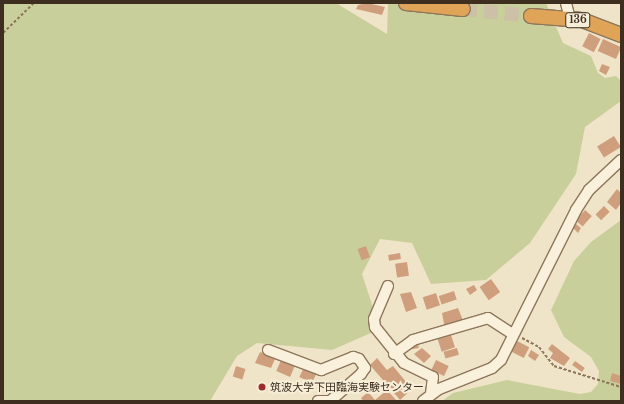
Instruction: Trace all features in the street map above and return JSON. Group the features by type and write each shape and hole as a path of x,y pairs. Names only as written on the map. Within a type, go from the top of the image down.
{"highway":[{"path":"406,3 463,9"},
{"name":"136","path":"531,16 593,22 621,34"}],"street":[{"path":"566,3 570,19"},
{"path":"427,398 492,368 501,360 576,210 589,190 621,160"},
{"path":"388,286 374,324 394,354 433,378 427,398"},
{"path":"394,354 413,340 488,318 513,334"},
{"path":"268,350 321,370 353,357 359,359 365,368 361,374 330,401"},
{"path":"318,401 327,401"}],"path":[{"path":"3,33 34,3"},
{"path":"513,334 538,347 554,366 621,387"}],"green space":[{"path":"3,3 336,3 387,34 388,3 546,3 563,43 591,56 598,73 605,78 616,76 621,81 621,101 585,127 576,174 530,243 486,280 431,284 412,243 380,239 362,274 380,329 332,350 257,343 237,356 210,401 3,401"},
{"path":"621,220 621,401 442,401 453,393 507,380 580,394 591,392 598,384 599,371 591,357 564,337 551,310 574,261 591,242"}],"building":[{"path":"367,3 385,7 382,15 356,9 358,5"},
{"path":"589,33 601,39 594,52 582,46"},
{"path":"603,39 621,47 616,59 598,51"},
{"path":"602,64 610,67 606,75 599,71"},
{"path":"614,136 621,147 604,158 597,147"},
{"path":"617,189 621,193 621,203 616,210 607,202"},
{"path":"604,206 610,212 601,220 596,214"},
{"path":"585,210 592,216 583,226 576,221"},
{"path":"576,224 581,228 578,233 573,228"},
{"path":"366,246 370,257 362,260 358,249"},
{"path":"400,253 401,259 389,261 388,255"},
{"path":"407,262 409,276 397,278 395,264"},
{"path":"491,279 500,292 489,300 480,287"},
{"path":"474,285 477,290 470,295 466,289"},
{"path":"454,291 457,300 442,305 439,296"},
{"path":"411,292 417,308 406,312 400,294"},
{"path":"436,293 440,305 427,310 423,297"},
{"path":"458,308 464,323 445,329 442,313"},
{"path":"451,335 455,347 442,352 438,339"},
{"path":"515,340 529,347 524,358 510,351"},
{"path":"418,343 419,348 412,349 411,344"},
{"path":"552,344 570,358 564,366 550,358 553,353 548,349"},
{"path":"422,348 431,356 424,363 414,354"},
{"path":"457,348 459,355 445,359 444,352"},
{"path":"531,350 539,355 535,361 528,356"},
{"path":"260,352 275,359 271,368 255,363"},
{"path":"377,358 387,370 393,366 412,389 400,400 370,365"},
{"path":"281,360 295,366 290,377 276,371"},
{"path":"436,360 449,366 444,376 431,370"},
{"path":"575,361 585,368 582,372 572,365"},
{"path":"236,366 246,369 242,379 233,377"},
{"path":"304,367 317,373 312,383 299,377"},
{"path":"612,373 621,376 621,384 610,381"},
{"path":"387,390 397,401 363,401 361,398 368,392 375,400"}],"tunnel":[{"path":"463,9 531,16"}],"place":[{"name":"筑波大学下田臨海実験センター","path":"262,387"}]}
